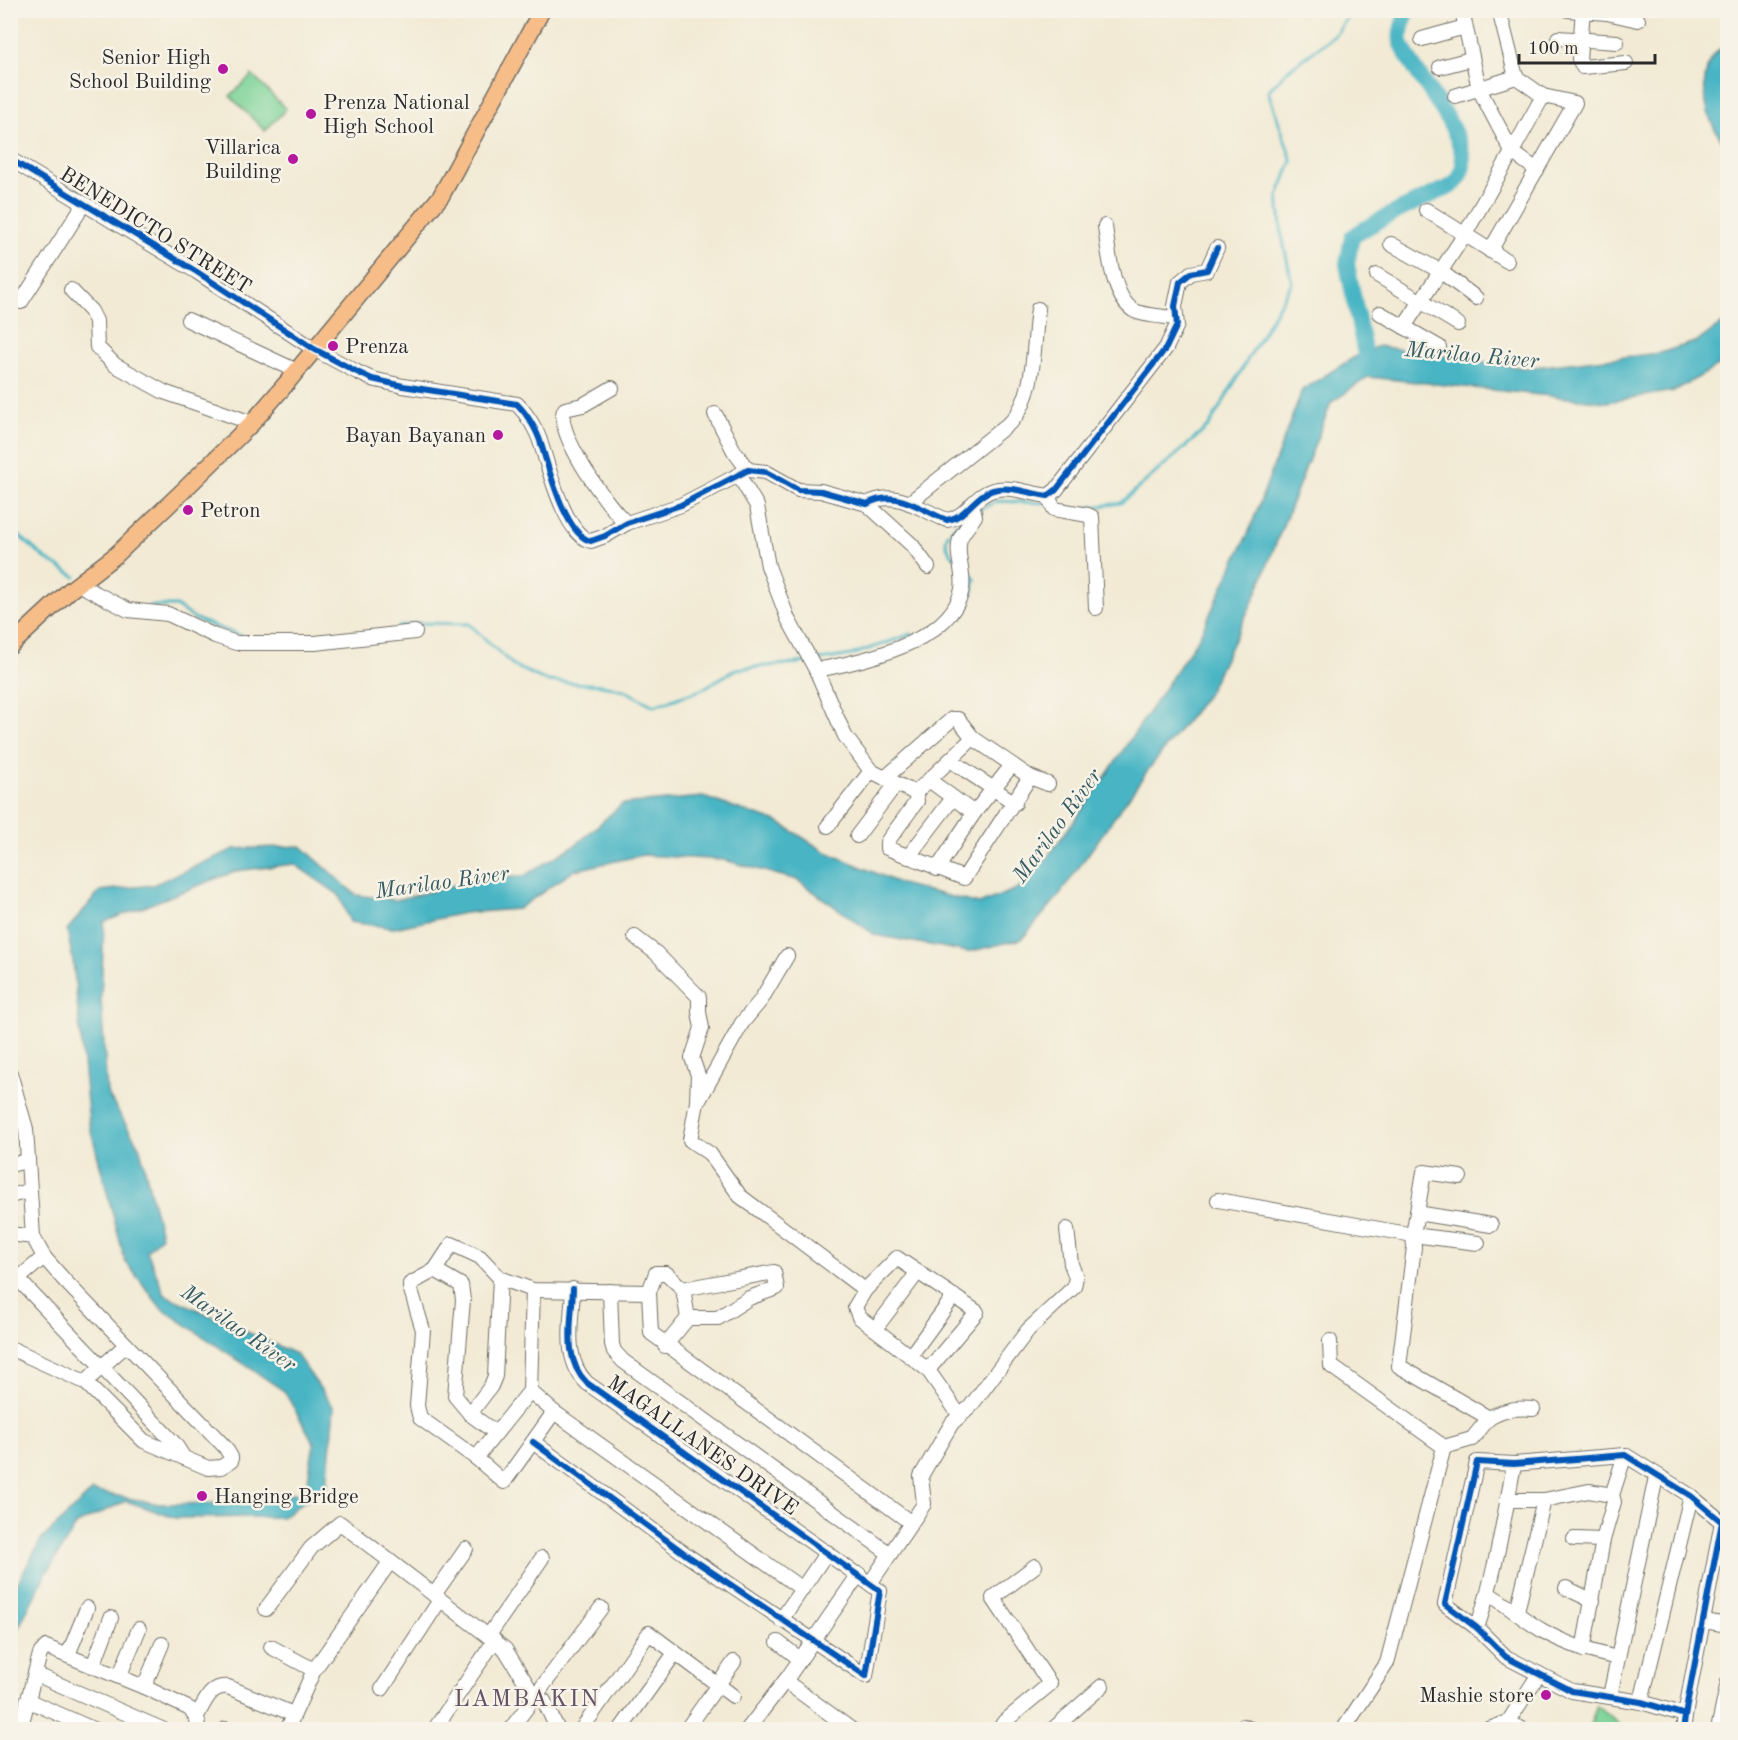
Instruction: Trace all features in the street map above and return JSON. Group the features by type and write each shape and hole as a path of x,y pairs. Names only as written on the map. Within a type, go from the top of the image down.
{"main road":[{"path":"10,646 78,584 116,555 252,423 297,371 441,196 542,10"}],"street":[{"path":"1462,10 1479,89 1512,152 1537,170"},
{"path":"1490,251 1575,103 1544,96 1516,77 1499,10"},
{"path":"1568,10 1607,13 1638,20"},
{"path":"1583,11 1579,58 1583,67 1626,63"},
{"path":"1422,39 1465,27"},
{"path":"1558,38 1617,42"},
{"path":"1440,67 1471,58"},
{"path":"1455,96 1516,77"},
{"path":"1404,327 1465,234 1544,96"},
{"name":"BENEDICTO STREET","path":"12,164 84,204 314,349 357,372 382,382 513,402 533,427 558,498 581,536 591,541 627,523"},
{"path":"21,302 84,204"},
{"path":"1426,210 1507,261"},
{"path":"1105,226 1115,281 1128,305 1136,311 1174,318"},
{"path":"1391,244 1440,271 1476,298"},
{"path":"867,504 880,496 892,497 946,520 954,519 982,495 995,489 1048,496 1056,490 1166,348 1177,325 1174,318 1180,282 1191,273 1208,270 1217,248"},
{"path":"1377,275 1458,324"},
{"path":"71,290 91,311 98,330 97,347 115,365 183,401 252,423"},
{"path":"909,503 1022,411 1029,379 1038,309"},
{"path":"1380,313 1439,347"},
{"path":"188,320 297,371"},
{"path":"612,388 583,405 565,409 562,417 573,451 612,510 627,523 681,505 743,473 766,472 798,490 821,491 867,504 912,545 928,567"},
{"path":"715,414 734,451 757,506 768,566 788,619 813,664 845,736 871,771 915,793"},
{"path":"1048,496 1054,509 1088,514 1092,518 1096,608"},
{"path":"813,664 844,665 904,645 927,634 946,620 962,589 959,546 961,536 975,516 972,504"},
{"path":"78,584 128,610 168,614 236,643 315,643 415,632"},
{"path":"857,836 890,781 954,717 973,738 1030,777 1048,784"},
{"path":"915,793 973,738"},
{"path":"950,760 1015,803"},
{"path":"937,869 974,813 1012,765"},
{"path":"828,826 871,771"},
{"path":"915,793 917,801 886,845 890,850 964,878 1030,777"},
{"path":"929,780 974,813"},
{"path":"908,857 953,798"},
{"path":"635,937 656,953 699,997 702,1028 692,1058 698,1075 698,1102 690,1140 710,1154 740,1196 865,1290"},
{"path":"698,1102 742,1023 761,1000 787,956"},
{"path":"10,1072 14,1100 26,1129 28,1191 33,1237 44,1257 225,1446 231,1457 226,1466 208,1468 144,1441 85,1382 10,1348"},
{"path":"10,1132 26,1129"},
{"path":"10,1165 27,1161"},
{"path":"1460,1177 1424,1172 1413,1235 1414,1247 1399,1366 1489,1418"},
{"path":"10,1196 28,1191"},
{"path":"1218,1200 1413,1235 1478,1243"},
{"path":"1417,1213 1491,1225"},
{"path":"533,1442 812,1642 866,1676 876,1587 890,1554 924,1504 921,1476 952,1423 970,1407 1028,1330 1074,1287 1076,1277 1071,1264 1067,1229"},
{"path":"10,1234 33,1237"},
{"path":"554,1412 504,1482 476,1458 426,1424 418,1414 423,1330 410,1284 435,1270 448,1248 457,1245 480,1257 500,1278 533,1290 649,1292"},
{"path":"44,1257 18,1279 175,1444 184,1458"},
{"path":"928,1370 977,1312 897,1258 859,1297 856,1312 928,1370 960,1416"},
{"path":"435,1270 461,1285 463,1300 454,1390 459,1404 496,1432"},
{"path":"688,1318 684,1311 682,1289 666,1273 661,1272 653,1279 649,1292 651,1333 665,1346 910,1522"},
{"path":"682,1289 774,1272 777,1288 749,1298 718,1318 688,1318"},
{"path":"875,1329 918,1272"},
{"path":"470,1414 491,1386 495,1376 500,1278"},
{"path":"747,1278 749,1298"},
{"name":"MAGALLANES DRIVE","path":"573,1289 570,1356 576,1371 583,1379 876,1587"},
{"path":"476,1458 530,1391 533,1290"},
{"path":"610,1291 612,1344 614,1351 623,1361 890,1554"},
{"path":"911,1355 954,1296"},
{"path":"665,1346 688,1318"},
{"path":"1330,1341 1331,1366 1444,1447"},
{"path":"85,1382 126,1345"},
{"path":"530,1391 554,1412 802,1589"},
{"path":"1444,1447 1472,1439 1489,1418 1513,1409 1533,1409"},
{"path":"1344,1729 1355,1708 1387,1663 1444,1447"},
{"path":"1583,1650 1603,1540 1614,1502 1612,1495 1625,1455"},
{"path":"1625,1455 1656,1477 1691,1496 1722,1522 1684,1722 1641,1702 1572,1691 1506,1657 1477,1628 1445,1604 1477,1462 1514,1464 1625,1455"},
{"path":"1477,1628 1489,1594 1492,1568 1514,1464"},
{"path":"1610,1696 1656,1477"},
{"path":"1507,1500 1544,1500 1588,1491 1612,1495"},
{"path":"1641,1702 1691,1496"},
{"path":"1517,1611 1544,1500"},
{"path":"266,1608 311,1548 340,1523 492,1637 512,1657 534,1695 544,1701 558,1730"},
{"path":"1574,1539 1603,1540"},
{"path":"382,1689 466,1549"},
{"path":"781,1620 827,1552"},
{"path":"434,1730 542,1558"},
{"path":"287,1730 314,1670 390,1562"},
{"path":"1006,1727 1050,1684 993,1598 1035,1566"},
{"path":"747,1730 785,1681 859,1574"},
{"path":"1566,1588 1593,1600"},
{"path":"1489,1594 1542,1630 1583,1650 1618,1658"},
{"path":"68,1655 87,1608"},
{"path":"510,1730 601,1608"},
{"path":"93,1666 111,1618"},
{"path":"1704,1621 1728,1625"},
{"path":"119,1677 139,1629"},
{"path":"581,1730 649,1633 733,1696"},
{"path":"777,1642 800,1659"},
{"path":"144,1687 162,1644"},
{"path":"271,1647 314,1670"},
{"path":"23,1728 27,1700 44,1648 68,1655 189,1709 196,1723"},
{"path":"620,1730 675,1653"},
{"path":"686,1730 735,1662"},
{"path":"35,1674 164,1730"},
{"path":"1496,1727 1539,1674"},
{"path":"785,1681 852,1730"},
{"path":"1718,1730 1728,1682"},
{"path":"196,1723 211,1691 219,1686 228,1687 293,1714"},
{"path":"1052,1730 1102,1686"},
{"path":"27,1700 94,1730"},
{"path":"1496,1727 1524,1730"}],"green space":[{"path":"252,75 286,109 265,131 230,96"},
{"path":"1597,1706 1625,1729 1592,1729 1589,1727"}],"water":[{"path":"1727,43 1727,146 1709,114 1705,77 1714,55"},
{"path":"1727,320 1727,361 1674,391 1607,402 1368,377 1331,403 1255,597 1207,695 1148,770 1057,898 1022,939 968,952 875,935 797,880 724,860 643,855 575,870 518,909 464,913 394,928 350,922 339,895 294,864 236,871 104,922 101,999 107,1093 140,1148 161,1236 147,1251 165,1295 296,1354 334,1408 327,1485 282,1517 175,1518 126,1501 77,1524 46,1574 11,1642 11,1595 41,1540 92,1491 159,1504 234,1503 306,1491 314,1443 284,1391 161,1308 125,1261 89,1123 73,961 67,930 100,891 153,885 234,849 301,846 356,895 396,900 468,882 524,876 577,844 622,804 703,797 778,822 824,851 901,884 979,904 1019,888 1045,860 1093,795 1199,637 1250,529 1302,390 1353,358 1378,346 1525,368 1660,353 1698,341"}],"waterway":[{"path":"1085,508 1121,503 1209,426 1292,283 1282,236 1278,196 1292,161 1268,91 1287,71 1335,35 1353,10"},
{"path":"1355,370 1366,360 1347,264 1352,237 1380,220 1452,186 1462,170 1462,153 1455,133 1401,42 1401,30 1408,10"},
{"path":"977,511 997,501 1046,503"},
{"path":"955,558 948,548 946,539 950,531 959,523"},
{"path":"10,528 46,559 76,577"},
{"path":"954,616 967,605 973,590 975,578 966,569"},
{"path":"150,606 176,606 195,619 241,636"},
{"path":"399,627 419,623 469,624 514,666 547,681 602,685 624,690 654,706 701,690 736,669 808,662"},
{"path":"815,661 851,655 912,634"}],"cycle path":[{"path":"10,159 197,272 314,349 357,372 372,379 403,386 517,404 537,433 553,483 573,527 591,541 627,523 681,505 748,470 766,472 798,490 821,491 867,504 888,498 897,499 947,520 960,515 980,497 993,490 1013,489 1048,496 1056,490 1166,348 1177,325 1175,306 1180,282 1191,273 1207,270 1217,248"},
{"path":"533,1442 688,1556 866,1676 880,1591 587,1383 579,1373 571,1351 570,1326 573,1289"},
{"path":"1683,1730 1722,1522 1691,1496 1625,1455 1514,1464 1477,1462 1445,1604 1477,1628 1506,1657 1572,1691 1641,1702 1685,1715"}],"place":[{"name":"Senior High School Building","path":"223,69"},
{"name":"Prenza National High School","path":"311,114"},
{"name":"Villarica Building","path":"293,159"},
{"name":"Prenza","path":"333,346"},
{"name":"Bayan Bayanan","path":"498,435"},
{"name":"Petron","path":"188,510"},
{"name":"Hanging Bridge","path":"202,1496"},
{"name":"Mashie store","path":"1546,1695"}],"district":[{"name":"LAMBAKIN","path":"527,1698"}],"water label":[{"name":"Marilao River","path":"1472,354"},
{"name":"Marilao River","path":"1056,825"},
{"name":"Marilao River","path":"442,881"},
{"name":"Marilao River","path":"239,1327"}]}
